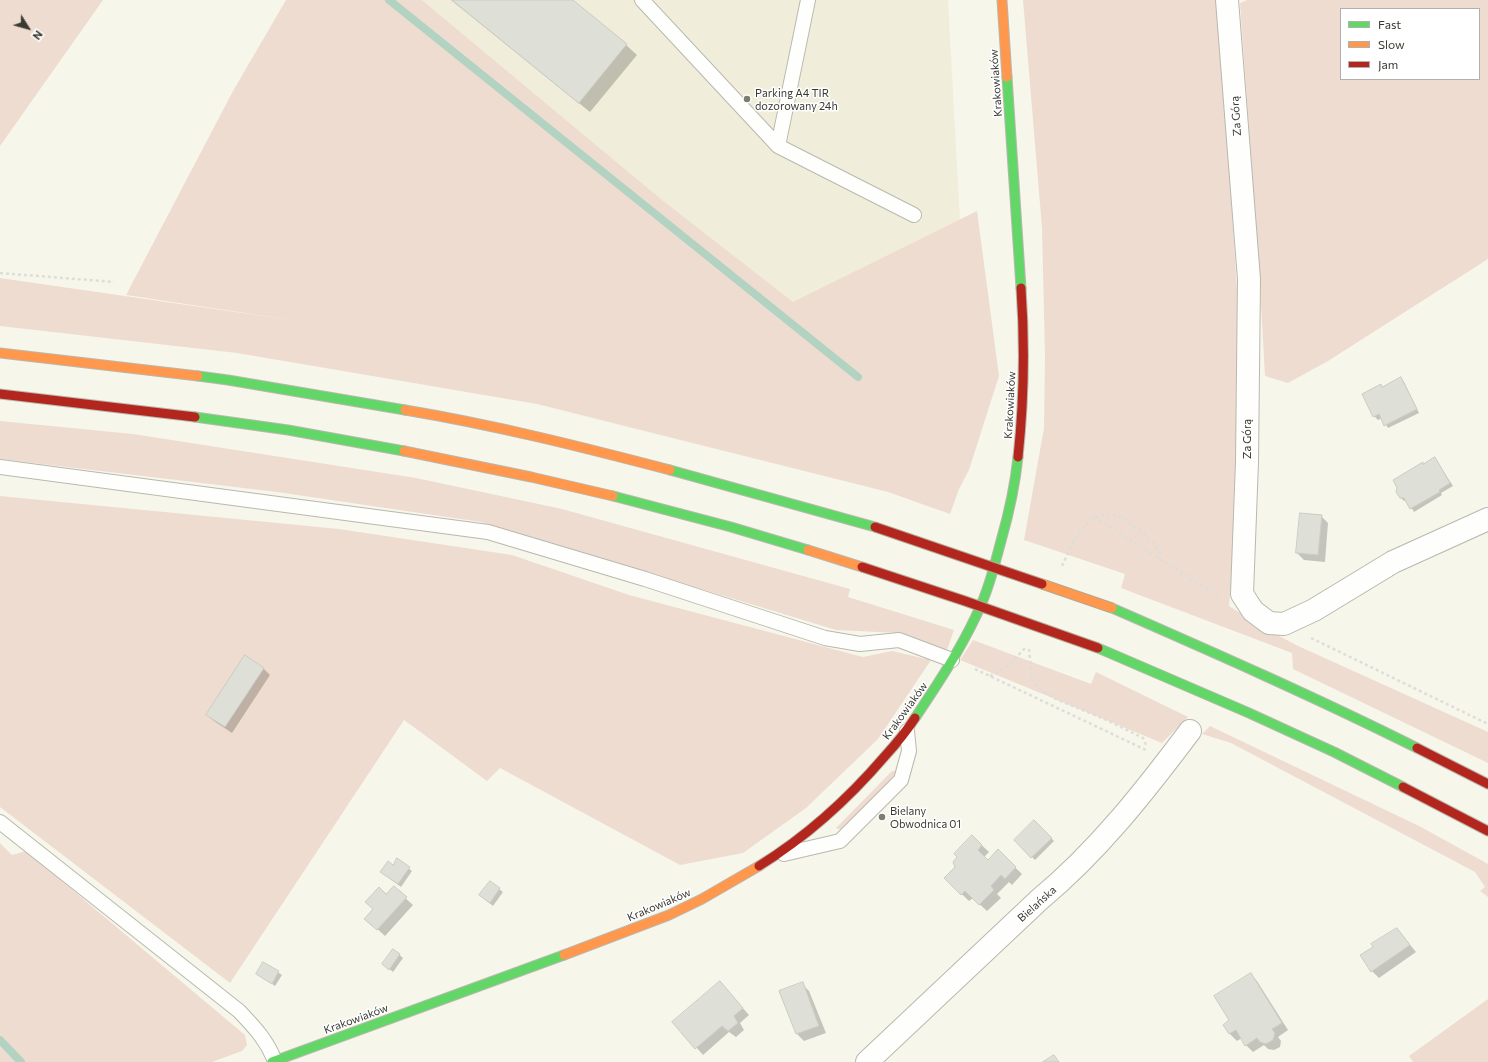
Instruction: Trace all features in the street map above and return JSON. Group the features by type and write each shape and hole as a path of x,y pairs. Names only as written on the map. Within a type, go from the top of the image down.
{"main road":[{"name":"Krakowiaków","path":"273,1062 589,946 669,914 738,879 774,857 806,833 840,803 868,776 907,731 929,700 976,616 990,583 1016,480 1023,401 1024,334 1002,0"},
{"path":"0,353 228,380 452,418 534,435 684,473 876,527 1112,608 1256,671 1349,714 1488,784"},
{"path":"0,394 112,406 223,421 329,437 455,460 571,486 786,542 965,601 1098,648 1249,713 1320,746 1406,788 1488,831"}],"street":[{"name":"Za Górą","path":"1227,0 1249,279 1247,462 1242,594"},
{"path":"1242,594 1253,612 1269,622 1284,624 1314,610 1393,562 1488,519"},
{"name":"Bielańska","path":"867,1062 1039,900 1066,878 1106,837 1190,731"}],"lane":[{"path":"642,0 778,146 914,215"},
{"path":"778,146 808,0"},
{"path":"0,467 488,532 645,579 825,638 860,644 899,640 952,660"},
{"path":"774,857 840,841 901,780 909,751 907,731"},
{"path":"0,822 239,1011 268,1045 273,1062"}],"path":[{"path":"0,273 114,282"},
{"path":"1159,558 1161,555 1158,547 1144,533 1129,522 1116,515 1105,514 1094,517 1220,598 1242,594"},
{"path":"1284,624 1488,724"},
{"path":"972,668 1031,696 1149,751 1143,738 1109,721 1058,700 1041,690 1032,680 1028,645 1009,665 989,676"}],"shaded area":[{"path":"0,0 103,0 0,146"},
{"path":"286,0 422,0 661,199 793,302 977,211 999,376 969,470 959,489 950,514 888,492 537,404 237,353 0,326 0,278 298,321 126,295 233,91"},
{"name":"Parking A4 TIR dozorowany 24h","path":"422,0 948,0 960,220 793,303 661,199"},
{"path":"1023,0 1219,0 1237,291 1237,512 1229,606 1296,645 1488,732 1488,763 1293,669 1292,653 1121,588 1125,574 1024,540 1044,428 1045,357 1042,228"},
{"path":"1247,0 1488,0 1488,259 1328,361 1288,383 1265,376 1259,268 1240,3"},
{"path":"0,421 133,434 416,478 562,509 850,589 848,597 954,630 947,650 898,633 836,630 481,522 277,492 0,459"},
{"path":"0,496 339,529 512,555 629,595 863,657 892,651 931,660 878,739 806,808 743,853 680,865 500,768 487,781 404,720 230,983 0,807"},
{"path":"973,640 1091,684 1096,672 1188,717 1162,743 960,660"},
{"path":"1210,726 1421,827 1488,864 1488,897 1480,891 1485,887 1475,872 1231,743 1202,734"},
{"path":"892,771 895,771 895,775 841,829 837,829 836,827"},
{"path":"0,843 12,855 26,851 245,1035 247,1045 242,1051 212,1062 0,1062"},
{"path":"1488,999 1488,1062 1413,1062 1409,1056"}],"building":[{"path":"452,0 573,0 627,44 579,103"},
{"path":"1401,377 1417,409 1384,426 1379,414 1373,417 1362,394 1381,384 1382,387"},
{"path":"1435,457 1450,483 1439,490 1440,492 1410,509 1404,498 1400,498 1396,492 1397,488 1393,480 1423,462 1423,464"},
{"path":"1300,513 1322,515 1318,555 1296,553"},
{"path":"245,655 264,668 225,727 206,715"},
{"path":"1034,820 1052,838 1031,858 1014,840"},
{"path":"972,835 982,845 978,850 988,860 998,849 1016,867 1005,879 1001,875 991,886 994,890 979,905 965,891 961,895 944,878 955,867 953,862 957,857 954,854"},
{"path":"397,858 410,867 398,884 380,872 388,861 393,865"},
{"path":"490,881 500,888 490,903 479,895"},
{"path":"394,886 407,897 377,930 364,919 373,909 365,902 379,887 386,894"},
{"path":"1397,928 1410,945 1371,972 1360,955 1373,947 1371,944"},
{"path":"393,949 400,954 389,970 382,964"},
{"path":"263,962 279,971 272,984 256,974"},
{"path":"1251,973 1282,1023 1272,1029 1275,1033 1273,1040 1266,1044 1260,1042 1257,1038 1245,1046 1236,1030 1229,1034 1223,1025 1229,1020 1214,996"},
{"path":"720,981 743,1008 734,1016 738,1023 728,1031 722,1026 695,1049 672,1022"},
{"path":"803,982 819,1026 796,1034 779,991"},
{"path":"1054,1055 1059,1062 1043,1062"}],"waterway":[{"path":"389,0 858,377"},
{"path":"0,1040 21,1062"}],"traffic: fast":[{"path":"1007,77 1021,288"},
{"path":"198,376 405,410"},
{"path":"195,417 288,430 404,451"},
{"path":"915,718 955,655 984,598 1007,520 1018,457"},
{"path":"670,470 875,527"},
{"path":"613,496 731,527 808,550"},
{"path":"1112,608 1304,694 1417,748"},
{"path":"1098,648 1249,713 1334,752 1403,787"},
{"path":"272,1062 564,955"}],"traffic: slow":[{"path":"1002,0 1007,77"},
{"path":"0,353 198,376"},
{"path":"405,410 505,430 670,470"},
{"path":"404,451 531,477 613,496"},
{"path":"808,550 862,567"},
{"path":"1042,584 1112,608"},
{"path":"564,955 669,915 702,899 759,866"}],"traffic: jam":[{"path":"1018,457 1022,415 1023,373 1021,288"},
{"path":"0,394 195,417"},
{"path":"875,527 1042,584"},
{"path":"862,567 965,601 1098,648"},
{"path":"759,866 810,830 842,802 893,747 915,718"},
{"path":"1417,748 1488,784"},
{"path":"1403,787 1488,831"}],"place":[{"name":"Parking A4 TIR dozorowany 24h","path":"747,99"},
{"name":"Bielany Obwodnica 01","path":"882,817"}]}
